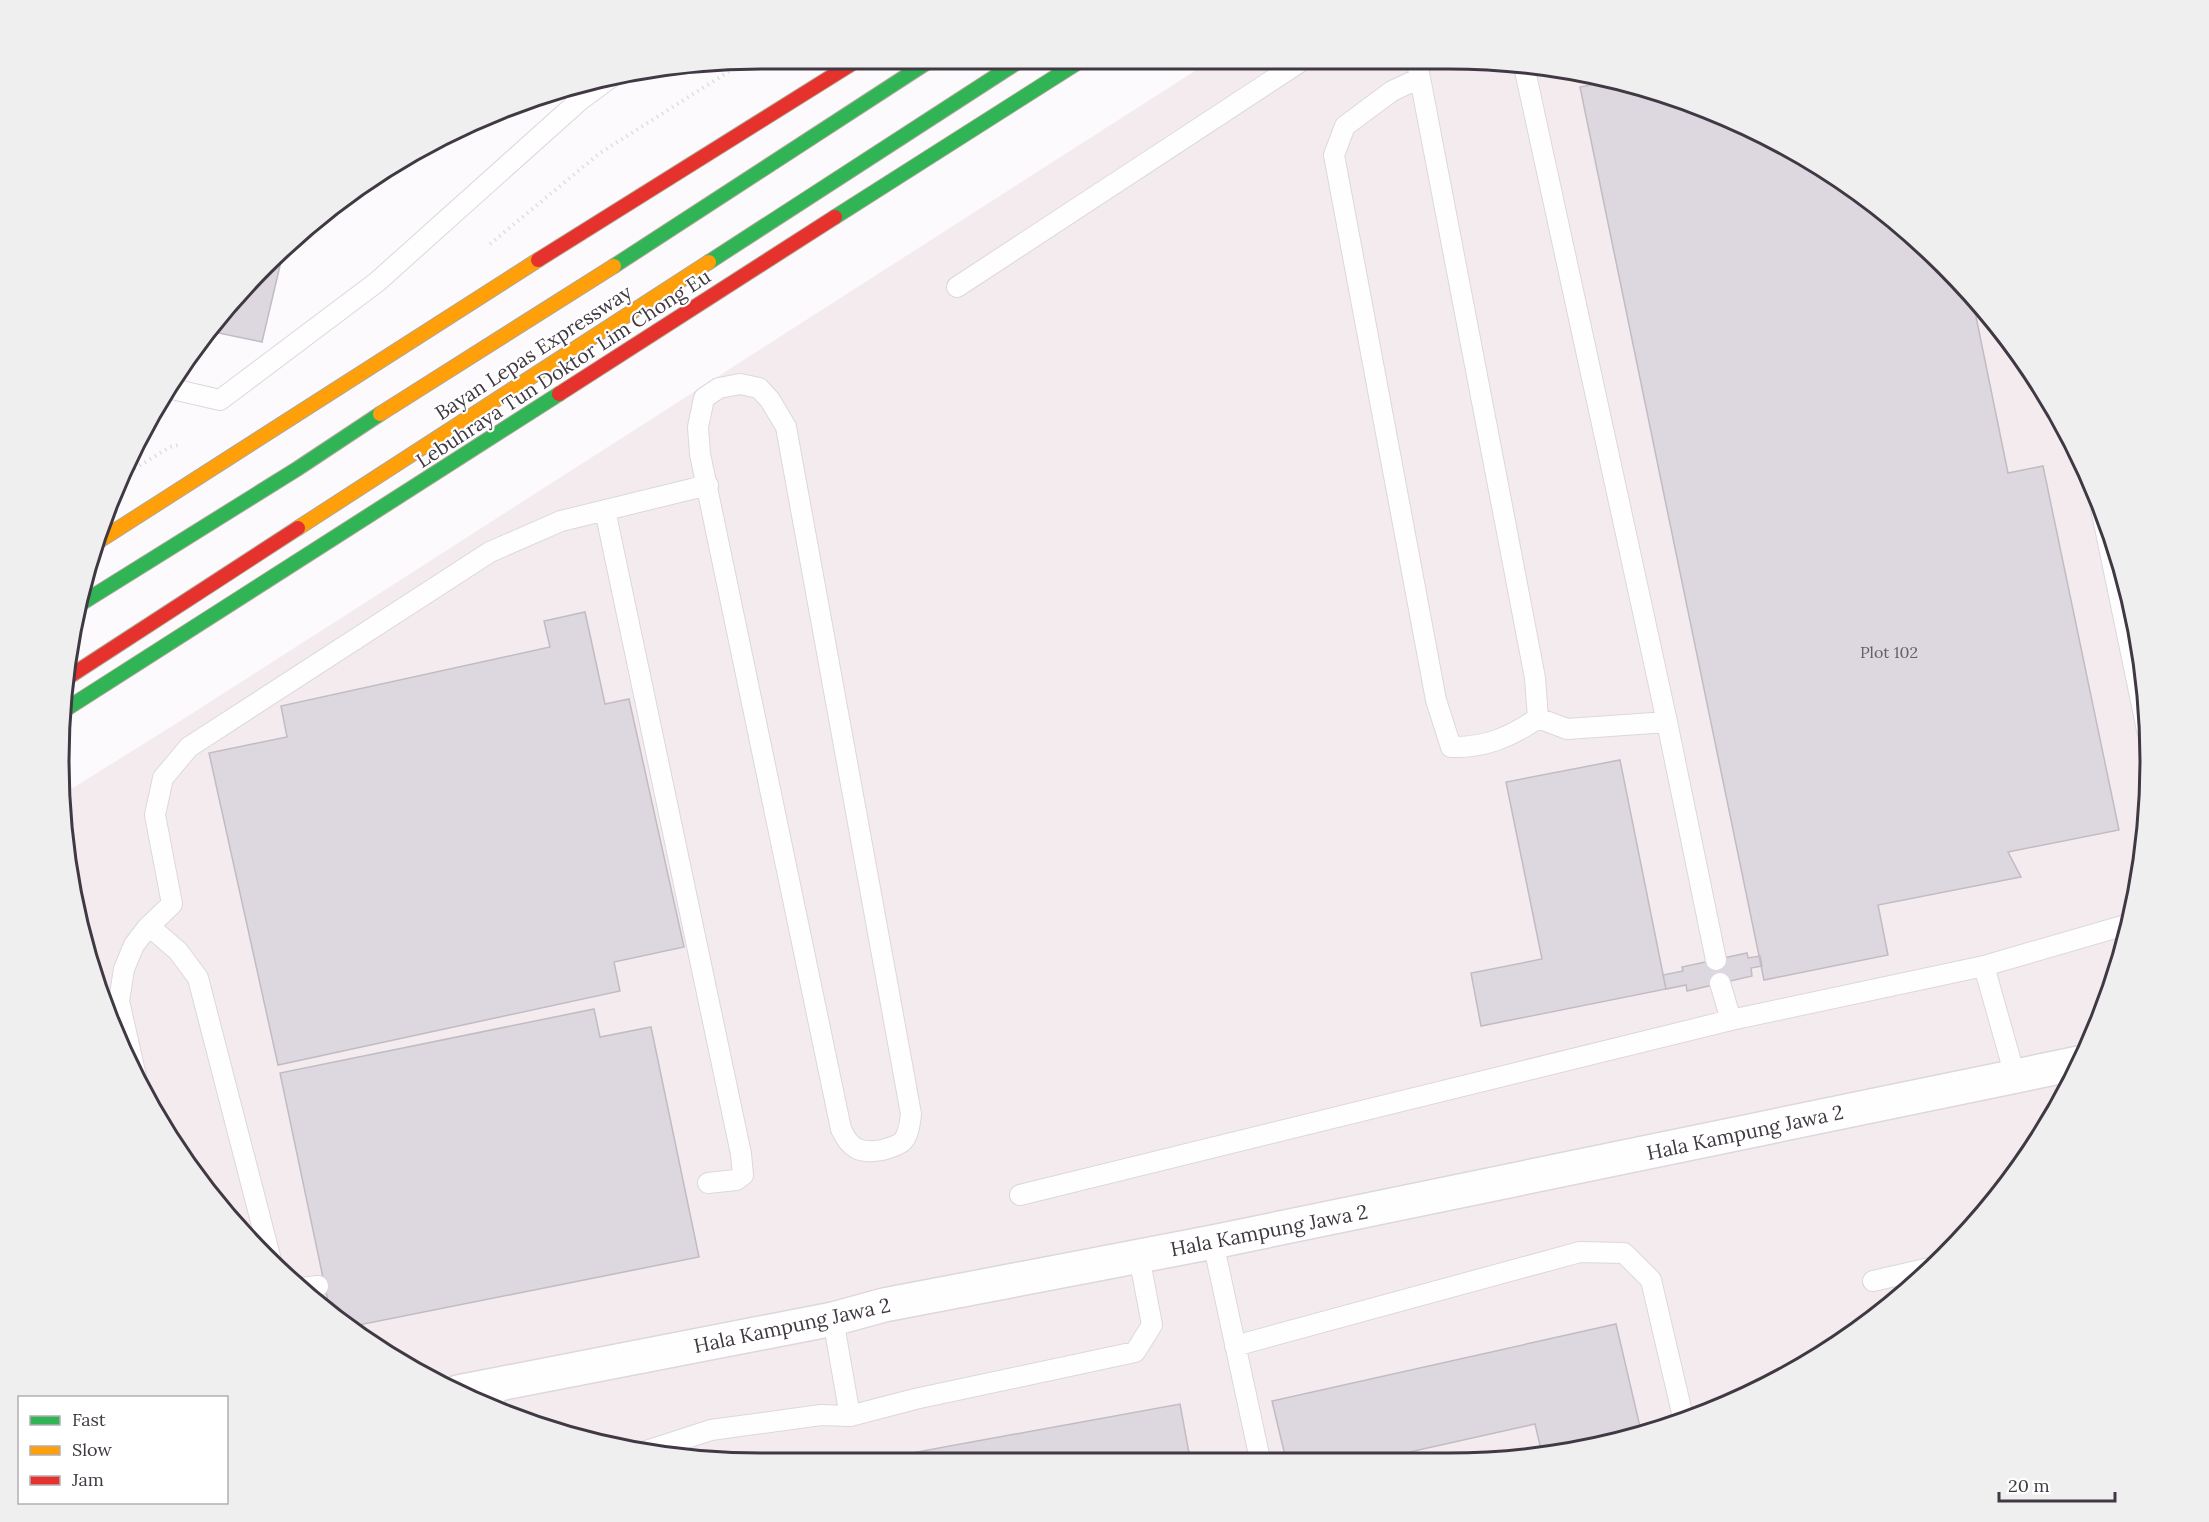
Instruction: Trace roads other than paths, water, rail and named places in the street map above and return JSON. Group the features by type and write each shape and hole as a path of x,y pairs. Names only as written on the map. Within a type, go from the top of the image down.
{"highway":[{"path":"107,536 473,301 841,69"},
{"name":"Bayan Lepas Expressway","path":"89,599 297,469 436,377 572,293 917,69"},
{"name":"Bayan Lepas Expressway","path":"75,673 1007,69"},
{"name":"Lebuhraya Tun Doktor Lim Chong Eu","path":"70,712 87,695 1069,69"}],"street":[{"name":"Hala Kampung Jawa 2","path":"494,1398 884,1305 1213,1242 2070,1065"}],"lane":[{"path":"957,287 1289,69"},
{"path":"1418,69 1535,678 1538,718"},
{"path":"1526,74 1667,722 1716,960"},
{"path":"1420,78 1392,91 1345,126 1334,155 1338,178 1436,700 1451,747 1469,748 1495,742 1519,731 1538,718"},
{"path":"178,390 220,400 377,282 594,90"},
{"path":"740,384 759,388 770,400 786,427 911,1114 903,1141 891,1148 864,1153 846,1139 841,1129 708,485 700,454 698,427 704,398 719,388 740,384"},
{"path":"127,1038 119,1001 124,969 134,945 149,926 172,904 155,815 163,778 189,747 490,552 561,521 708,485"},
{"path":"605,510 741,1154 743,1174 736,1180 708,1183"},
{"path":"2118,588 2132,657"},
{"path":"1538,718 1566,729 1667,722"},
{"path":"149,926 178,951 198,978 267,1245"},
{"path":"1020,1195 1731,1020 1984,966 2119,927"},
{"path":"1984,966 2015,1076"},
{"path":"1720,983 1731,1020"},
{"path":"1213,1242 1259,1453"},
{"path":"1235,1346 1580,1252 1624,1253 1651,1280 1682,1412"},
{"path":"663,1446 711,1430 821,1415 850,1416 1135,1352 1152,1325 1139,1256"},
{"path":"1874,1281 1914,1272"},
{"path":"833,1319 850,1416"}]}
